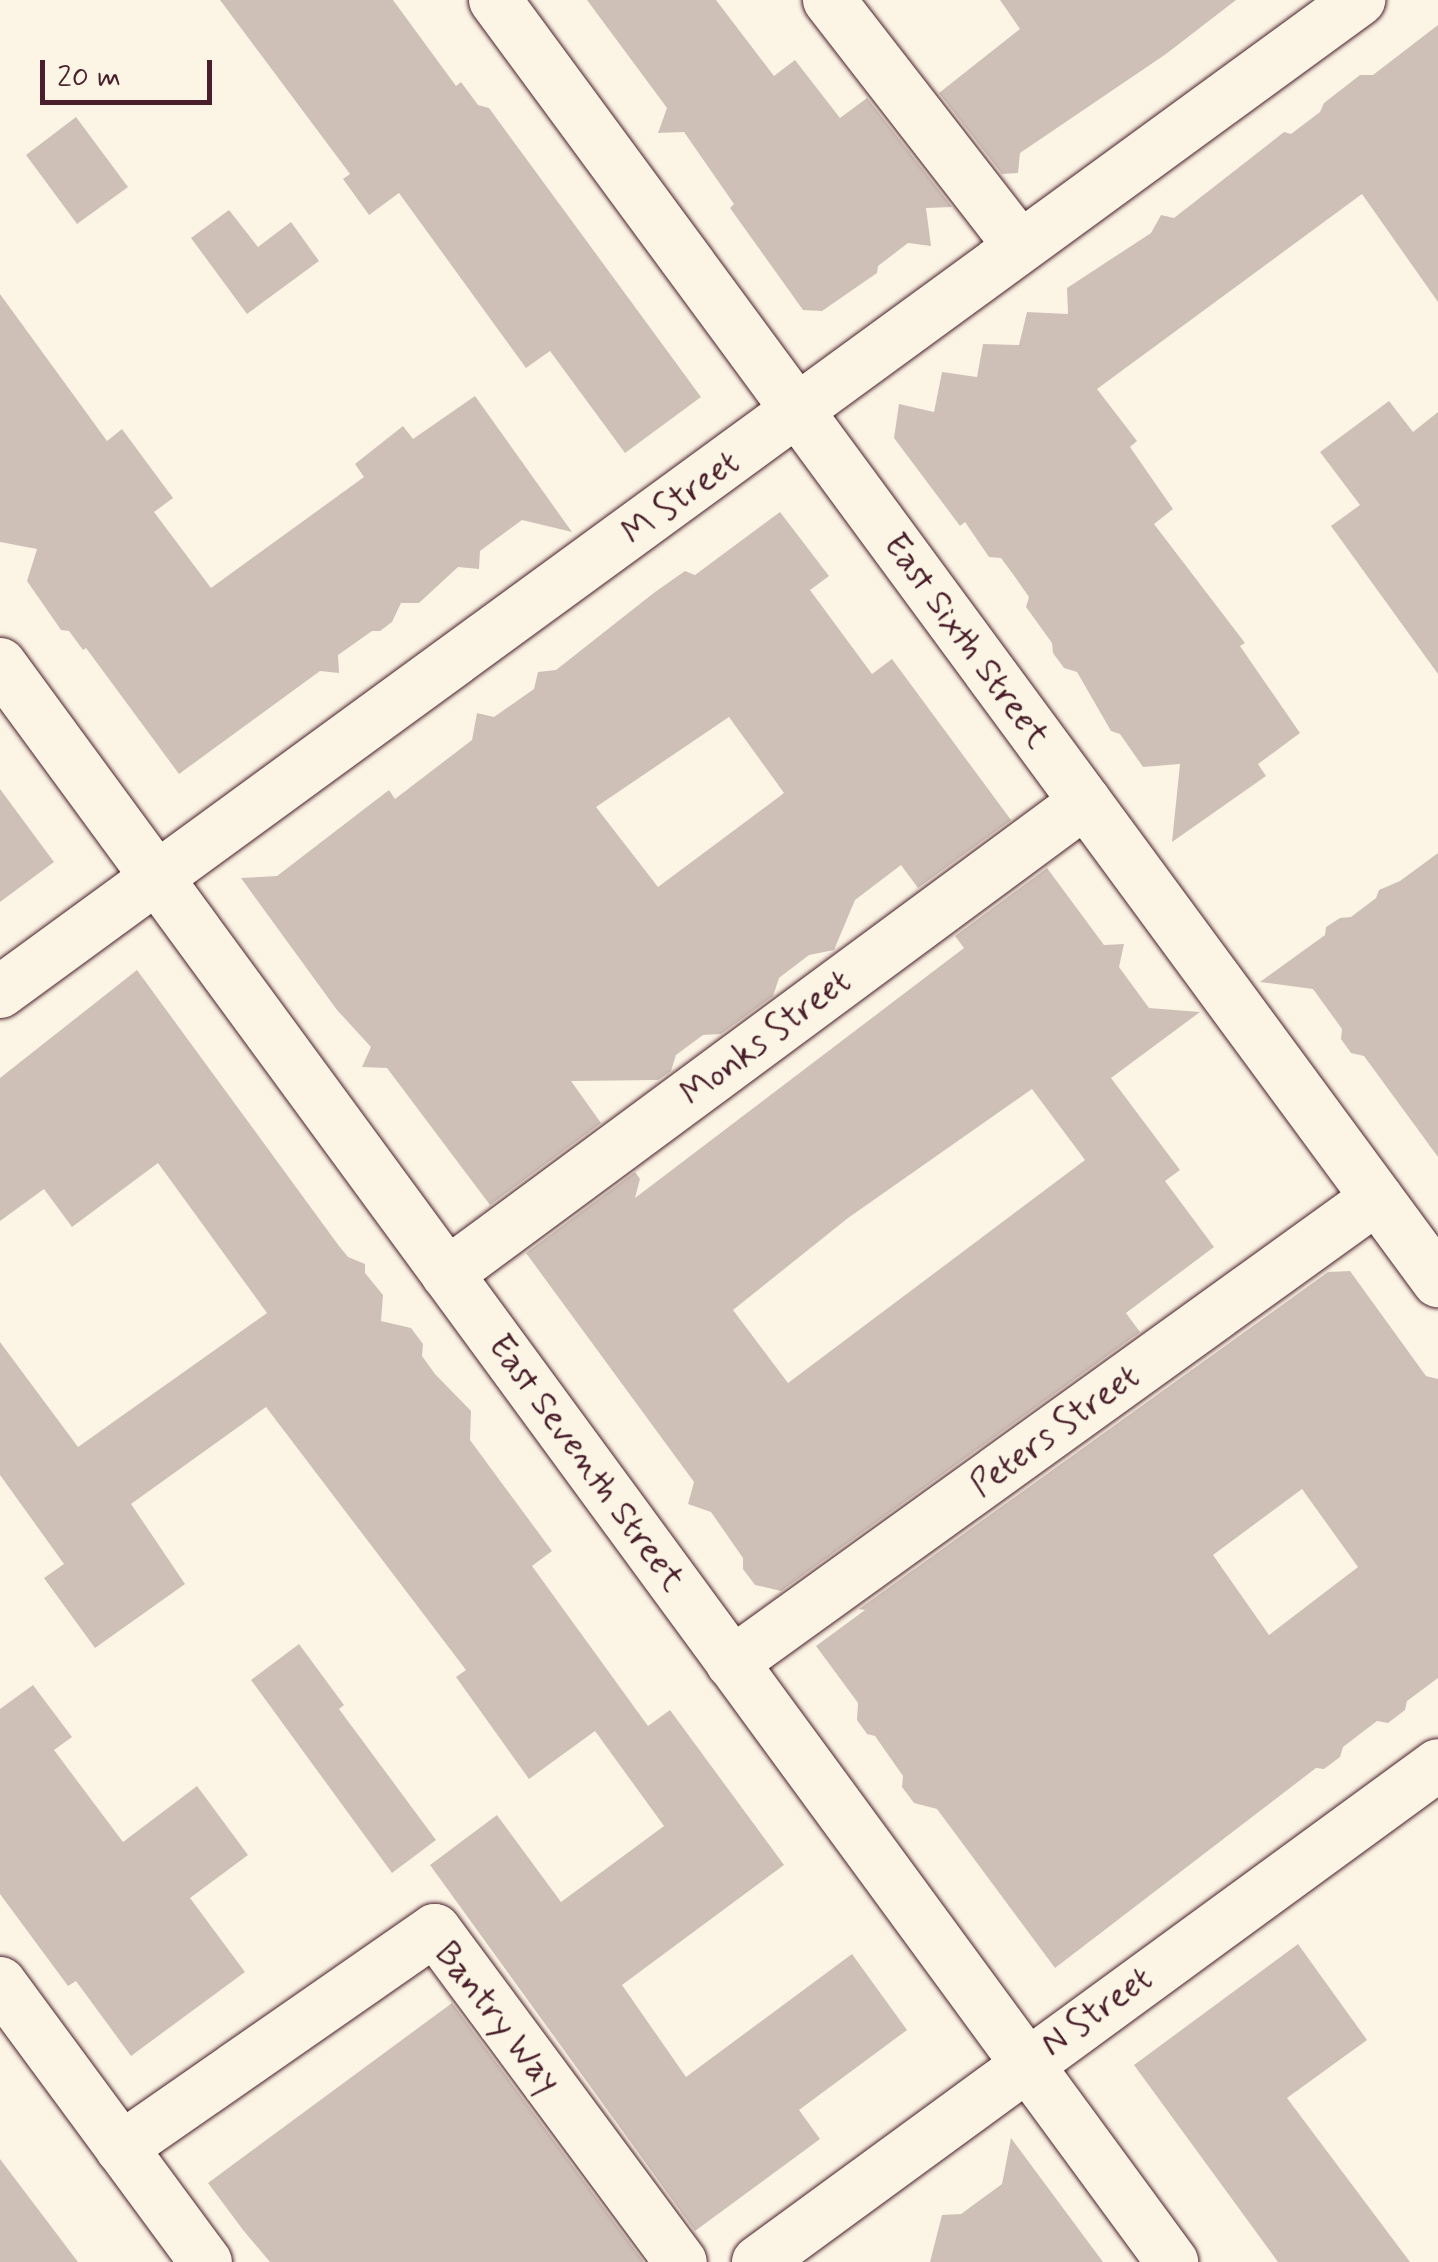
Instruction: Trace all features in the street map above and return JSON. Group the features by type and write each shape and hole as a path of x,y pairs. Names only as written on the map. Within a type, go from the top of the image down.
{"street":[{"name":"East Sixth Street","path":"495,0 1438,1281"},
{"path":"829,0 1019,245"},
{"name":"M Street","path":"0,992 799,413 1019,245 1358,0"},
{"name":"East Seventh Street","path":"0,664 1172,2262"},
{"name":"Monks Street","path":"447,1274 1084,802"},
{"name":"Peters Street","path":"732,1663 1378,1198"},
{"name":"N Street","path":"758,2262 1438,1765"},
{"name":"Bantry Way","path":"121,2148 435,1930 681,2262"},
{"path":"0,1983 206,2262"}],"building":[{"path":"220,0 393,0 456,86 461,82 478,105 489,108 701,397 625,453 550,351 526,368 399,193 369,215 343,179 350,174"},
{"path":"587,0 716,0 774,76 795,60 840,118 867,98 952,207 926,208 931,246 908,243 878,266 877,273 822,311 803,310 730,208 734,204 684,132 658,133 667,108"},
{"path":"1000,0 1236,0 1166,54 1020,153 1018,173 1002,174 939,93 1020,29"},
{"path":"1438,25 1438,302 1362,194 1097,389 1137,441 1130,447 1173,509 1154,524 1245,643 1240,646 1300,733 1258,764 1266,776 1172,842 1180,764 1143,767 1120,734 1111,731 1077,672 1064,668 1053,653 1052,643 1026,607 1029,597 1001,558 989,557 965,522 960,526 894,438 899,404 934,412 942,372 977,377 983,344 1019,345 1027,312 1068,314 1067,288 1151,233 1161,215 1174,218 1284,132 1291,134 1320,112 1324,103 1360,75 1373,75"},
{"path":"76,117 128,187 77,224 26,155"},
{"path":"229,210 258,247 291,222 319,261 247,314 191,238"},
{"path":"0,294 107,441 122,429 173,498 154,512 211,588 364,477 355,464 403,426 413,439 475,396 572,532 522,520 480,551 479,569 458,567 419,603 401,603 392,622 338,655 339,673 320,671 179,774 86,648 83,650 69,631 61,630 27,581 37,549 0,542"},
{"path":"1389,401 1413,432 1438,412 1438,674 1331,526 1360,505 1320,452"},
{"path":"780,512 829,576 810,590 872,674 892,659 1011,820 918,888 901,865 855,900 834,950 809,955 779,978 773,996 721,1034 703,1035 676,1055 671,1071 658,1080 571,1081 601,1123 490,1205 387,1068 362,1067 371,1047 337,1010 241,878 277,876 389,790 395,799 472,740 477,713 494,717 534,689 538,672 556,670 685,571 695,575","holes":["729,717 784,793 658,887 596,807"]},
{"path":"0,789 54,862 0,902"},
{"path":"1438,853 1438,1157 1364,1056 1351,1053 1341,1039 1342,1029 1313,989 1260,982 1325,935 1326,927 1340,918 1351,917 1376,898 1379,890 1400,881"},
{"path":"1047,868 1104,945 1124,944 1119,967 1149,1008 1200,1012 1111,1078 1180,1170 1165,1181 1214,1247 1126,1313 1140,1332 781,1591 755,1585 743,1569 743,1558 711,1512 688,1504 694,1482 526,1253 635,1172 640,1179 635,1198 964,948 955,936","holes":["1032,1089 1085,1160 788,1383 733,1310 848,1218"]},
{"path":"137,970 339,1246 348,1257 365,1264 365,1273 383,1295 381,1321 411,1328 423,1344 422,1356 435,1374 471,1411 470,1440 552,1551 532,1566 648,1726 670,1710 784,1865 622,1985 686,2077 852,1954 907,2030 799,2110 820,2139 695,2231 430,1865 497,1815 561,1902 664,1826 595,1731 529,1779 456,1677 466,1670 266,1407 131,1504 185,1584 95,1648 44,1578 64,1564 0,1475 0,1342 78,1447 267,1313 158,1163 72,1227 44,1189 0,1221 0,1078"},
{"path":"1350,1271 1426,1376 1438,1379 1438,1678 1407,1701 1405,1710 1388,1723 1377,1721 1343,1747 1340,1757 1324,1769 1316,1768 1055,1968 937,1809 914,1803 902,1787 903,1776 875,1736 867,1734 857,1720 858,1703 816,1646 865,1610 859,1609 1328,1272","holes":["1302,1489 1358,1567 1269,1635 1213,1555"]},
{"path":"299,1644 344,1705 339,1709 436,1840 392,1873 251,1680"},
{"path":"33,1685 72,1737 54,1750 123,1842 197,1786 248,1855 190,1898 245,1972 131,2056 76,1981 68,1986 0,1894 0,1709"},
{"path":"1298,1944 1367,2040 1287,2098 1410,2262 1278,2262 1134,2065"},
{"path":"452,2003 643,2262 270,2262 208,2183"},
{"path":"1011,2138 1103,2262 930,2262 942,2215 961,2214 1002,2184"},
{"path":"0,2159 78,2262 0,2262"}]}
